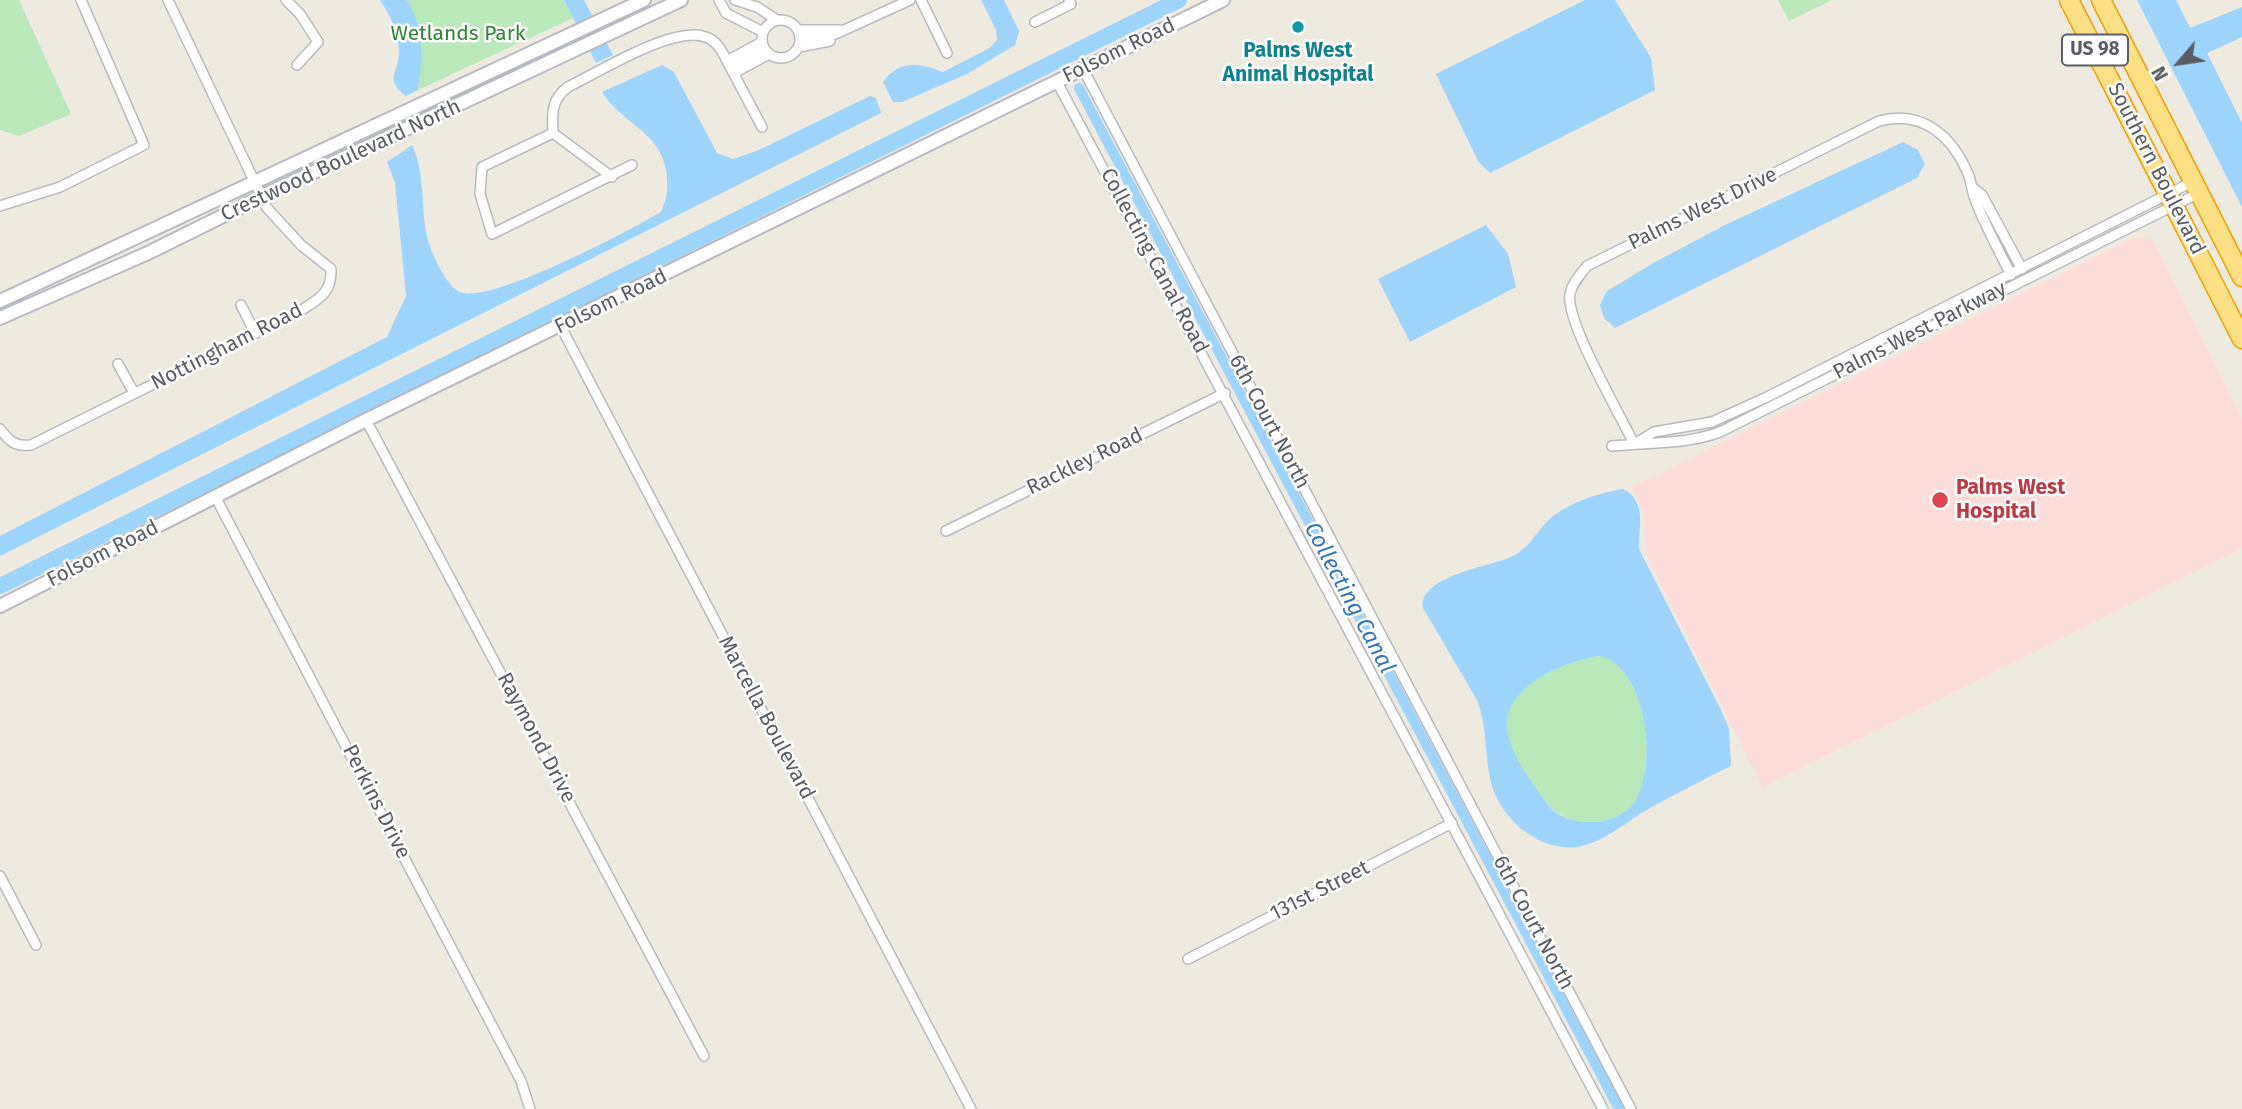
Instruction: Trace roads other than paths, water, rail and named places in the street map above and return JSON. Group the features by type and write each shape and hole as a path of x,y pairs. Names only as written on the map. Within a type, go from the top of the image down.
{"highway":[{"name":"Southern Boulevard","path":"2069,0 2242,339"},
{"name":"Southern Boulevard","path":"2101,0 2242,277"}],"main road":[{"name":"Crestwood Boulevard North","path":"0,300 644,0"},
{"name":"Crestwood Boulevard North","path":"0,318 148,253 261,197 681,0"},
{"name":"Folsom Road","path":"0,606 366,420 561,327 1223,0"}],"street":[{"path":"0,206 60,187 144,145 81,0"},
{"name":"Nottingham Road","path":"0,429 9,441 22,446 31,444 321,298 331,286 331,269 301,245 267,208 168,0"},
{"path":"286,0 318,42 297,65"},
{"path":"719,0 726,13 785,58 799,39 831,36 910,0"},
{"path":"735,0 757,7 777,20 789,21 799,39"},
{"path":"921,0 947,53"},
{"path":"1035,22 1071,4 1069,0"},
{"path":"731,67 765,44 777,20"},
{"path":"612,177 554,133 552,112 558,94 659,43 692,34 707,37 718,45 762,127"},
{"name":"6th Court North","path":"1083,69 1631,1109"},
{"name":"Collecting Canal Road","path":"1057,82 1225,393 1603,1109"},
{"name":"Palms West Drive","path":"1634,444 1575,324 1570,307 1570,294 1576,280 1587,266 1879,121 1894,117 1924,121 1941,133 1956,150 1972,187 1974,199 2011,275"},
{"path":"554,133 482,167 480,194 492,234 632,165"},
{"name":"Palms West Drive","path":"1972,187 1982,195 2022,269"},
{"name":"Palms West Parkway","path":"1612,446 1657,445 1702,438 1720,432 2196,187"},
{"name":"Palms West Parkway","path":"1634,444 1654,432 1712,422 1733,413 2022,269 2172,200"},
{"path":"242,305 256,332"},
{"name":"Marcella Boulevard","path":"561,327 971,1109"},
{"path":"118,364 134,393"},
{"name":"Rackley Road","path":"946,531 1225,393"},
{"name":"Raymond Drive","path":"366,420 704,1056"},
{"name":"Perkins Drive","path":"216,498 521,1081 530,1109"},
{"name":"131st Street","path":"1188,959 1451,823"},
{"path":"0,876 36,945"}],"water":[{"path":"380,0 407,0 420,33 421,66 418,90 406,96 395,85 398,38"},
{"path":"564,0 584,0 613,55 596,63"},
{"path":"981,0 1004,0 1019,31 1015,45 967,74 902,102 893,102 883,82 896,69 919,65 943,72 990,48 997,40 996,30"},
{"path":"1585,0 1615,0 1651,58 1655,90 1490,173 1478,161 1436,74"},
{"path":"2137,0 2176,0 2190,28 2242,7 2242,37 2207,53 2242,123 2242,207"},
{"path":"662,65 674,72 717,153 733,159 759,150 870,96 876,98 881,113 0,556 0,536 387,337 406,296 395,183 387,162 412,145 420,171 427,237 446,279 460,292 476,293 500,288 529,277 592,249 661,212 667,187 662,157 648,137 602,92"},
{"path":"1903,142 1918,150 1925,164 1917,178 1615,328 1604,318 1600,305 1607,291 1655,262 1725,225"},
{"path":"1486,225 1508,254 1516,287 1410,342 1378,279"},
{"path":"1623,489 1631,494 1639,508 1639,549 1721,710 1729,729 1731,766 1650,808 1594,842 1562,847 1549,844 1525,832 1498,801 1490,778 1483,722 1477,700 1423,608 1424,597 1442,581 1516,554 1552,517 1567,507","holes":["1600,656 1616,664 1629,679 1644,720 1646,765 1642,785 1635,801 1619,816 1596,822 1573,820 1554,811 1527,775 1510,742 1507,718 1520,694 1544,675 1573,662"]}],"waterway":[{"path":"0,586 1179,0"},
{"name":"Collecting Canal","path":"1079,88 1619,1109"}],"place":[{"name":"Palms West Animal Hospital","path":"1298,27"},
{"name":"Palms West Hospital","path":"1940,500"}],"park label":[{"name":"Wetlands Park","path":"458,34"}]}
